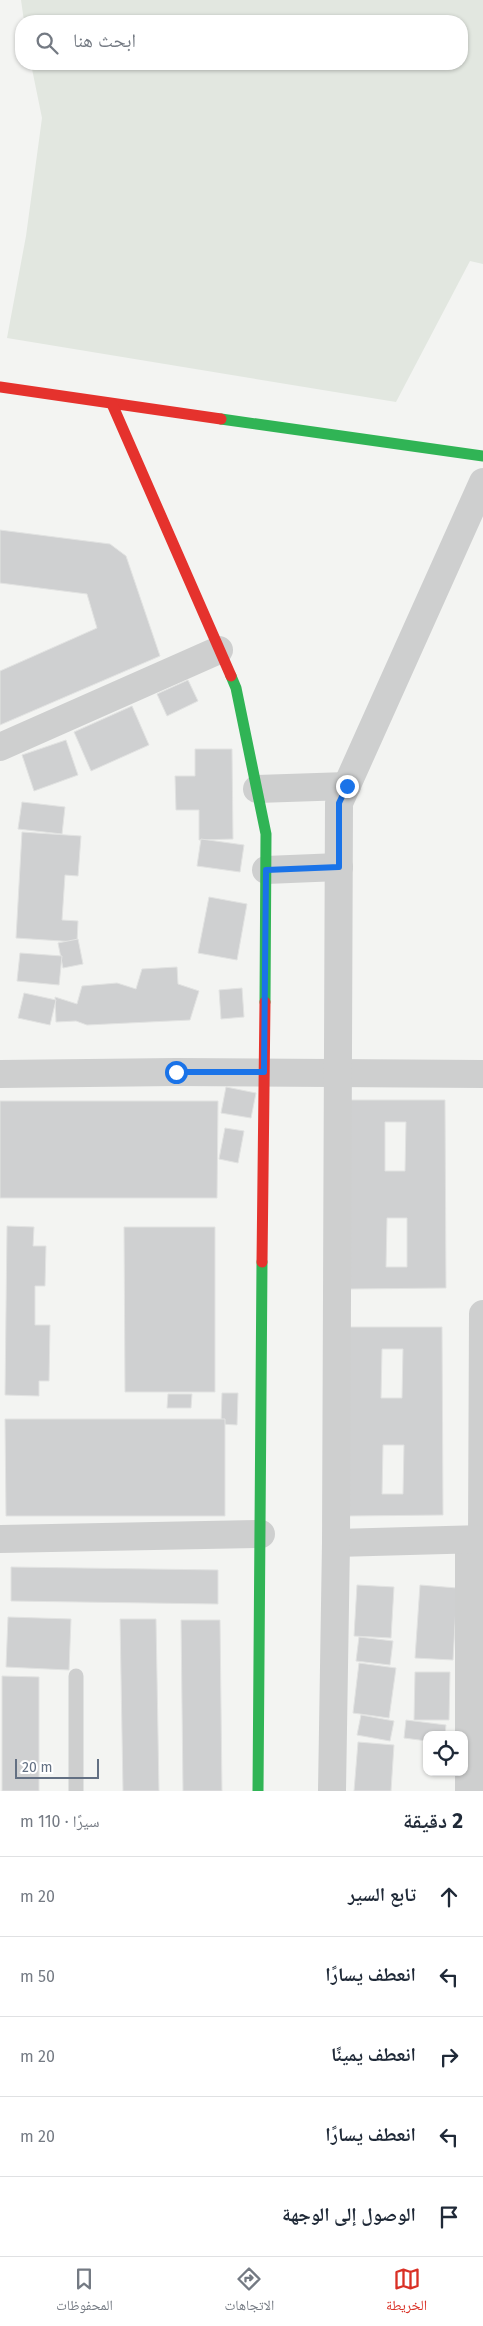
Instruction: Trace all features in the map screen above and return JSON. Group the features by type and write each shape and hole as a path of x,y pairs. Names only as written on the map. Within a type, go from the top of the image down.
{"street":[{"path":"0,387 483,456"},
{"path":"112,404 236,688 266,834 258,1791"},
{"path":"332,1791 336,1543 339,803 483,482"},
{"path":"0,747 219,650"},
{"path":"257,789 347,786"},
{"path":"266,870 339,867"},
{"path":"0,1074 338,1072 483,1074"},
{"path":"469,1791 478,1539 483,1314"},
{"path":"0,1540 261,1534"},
{"path":"336,1543 478,1539"}],"lane":[{"path":"76,1676 76,1791"}],"shaded area":[{"path":"21,0 483,0 483,264 470,261 396,402 7,338 26,236 42,118 32,70 468,70 468,15 23,15"}],"building":[{"path":"0,530 110,544 126,556 160,656 0,725 0,671 97,628 87,594 0,583"},
{"path":"188,680 198,701 167,716 157,694"},
{"path":"132,706 149,745 91,771 74,732"},
{"path":"66,740 78,775 34,791 22,755"},
{"path":"195,749 232,749 233,839 199,840 199,810 176,810 175,776 195,776"},
{"path":"22,802 65,807 62,834 18,829"},
{"path":"22,832 81,836 78,876 65,875 62,920 78,921 77,942 16,938"},
{"path":"201,839 244,845 240,872 197,866"},
{"path":"209,897 247,904 237,960 198,953"},
{"path":"78,939 83,964 63,968 58,943"},
{"path":"20,953 62,956 59,985 17,981"},
{"path":"177,967 178,984 199,991 190,1020 87,1025 76,1021 56,1022 55,997 77,1004 82,986 117,983 136,989 142,969"},
{"path":"242,988 244,1017 221,1019 219,990"},
{"path":"24,993 56,1000 50,1025 18,1018"},
{"path":"226,1087 256,1093 251,1118 221,1113"},
{"path":"349,1100 445,1100 446,1288 350,1289","holes":["385,1122 406,1122 405,1171 385,1171","387,1218 407,1218 407,1267 386,1267"]},
{"path":"0,1101 218,1101 217,1198 0,1198"},
{"path":"225,1128 244,1131 238,1163 219,1159"},
{"path":"7,1226 34,1227 33,1246 46,1246 45,1286 35,1286 35,1325 50,1325 49,1381 39,1381 39,1396 5,1395"},
{"path":"124,1227 215,1227 215,1392 125,1392"},
{"path":"346,1327 442,1327 443,1515 347,1516","holes":["382,1349 403,1349 402,1398 381,1398","383,1445 404,1445 403,1494 382,1494"]},
{"path":"222,1393 238,1393 237,1425 221,1424"},
{"path":"168,1394 192,1394 191,1408 167,1408"},
{"path":"5,1419 225,1419 225,1516 6,1516"},
{"path":"11,1567 218,1570 218,1604 11,1601"},
{"path":"357,1585 394,1587 391,1638 354,1636"},
{"path":"420,1585 457,1588 453,1660 415,1658"},
{"path":"8,1617 71,1619 69,1670 6,1667"},
{"path":"120,1619 156,1619 159,1791 123,1791"},
{"path":"181,1620 220,1620 222,1791 183,1791"},
{"path":"359,1637 393,1641 390,1665 356,1661"},
{"path":"359,1663 396,1668 389,1718 353,1713"},
{"path":"415,1672 450,1672 449,1720 414,1720"},
{"path":"2,1676 39,1677 39,1791 2,1791"},
{"path":"361,1715 394,1721 390,1741 357,1735"},
{"path":"406,1720 446,1725 445,1731 423,1731 423,1740 404,1738"},
{"path":"358,1742 394,1745 391,1791 354,1791"}],"traffic: fast":[{"path":"221,419 483,456"},
{"path":"231,676 236,688 266,834 265,1002"},
{"path":"258,1791 262,1262"}],"traffic: jam":[{"path":"0,387 221,419"},
{"path":"112,404 231,676"},
{"path":"262,1262 265,1002"}],"route":[{"path":"176,1072 264,1072 266,870 339,867 339,803 347,786"}]}
